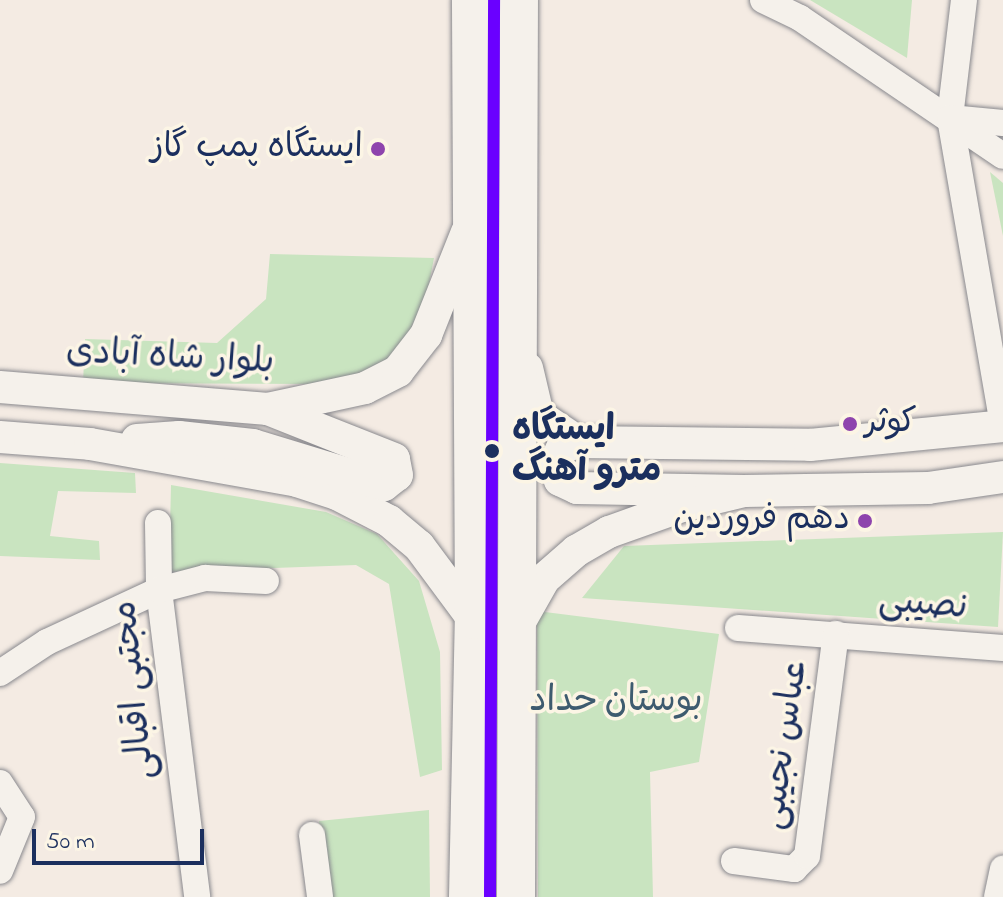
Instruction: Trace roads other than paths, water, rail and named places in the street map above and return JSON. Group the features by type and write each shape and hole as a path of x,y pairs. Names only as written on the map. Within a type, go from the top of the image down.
{"highway":[{"path":"468,897 474,620 471,0"},
{"path":"516,897 519,0"}],"main road":[{"name":"بلوار شاه آبادی","path":"0,387 268,409 365,388 398,371 437,312 471,217"},
{"path":"516,321 538,415 578,442"},
{"path":"90,444 179,437 253,445 384,485 397,475 394,459 268,409"},
{"path":"1003,426 893,440 743,444 578,442 562,448 555,462 560,480 577,488 744,491 928,488 1003,477"},
{"path":"0,437 90,444 297,481 337,494 389,521 419,546 474,620"},
{"path":"517,627 544,579 591,541 668,510 744,491"}],"street":[{"path":"763,0 800,18 1003,156"},
{"path":"964,0 950,118 1003,426"},
{"path":"950,118 1003,123"},
{"name":"مجتبی اقبالی","path":"158,523 159,590 197,897"},
{"path":"0,673 47,642 159,590 205,578 266,581"},
{"name":"نصیبی","path":"738,628 1003,648"},
{"name":"عباس نجیبی","path":"734,861 794,869 802,864 836,634"},
{"path":"0,783 22,817 0,871"},
{"path":"312,835 320,897"}],"place":[{"name":"ایستگاه پمپ گاز","path":"378,149"},
{"name":"کوثر","path":"850,424"},
{"name":"ایستگاه مترو آهنگ","path":"492,451"},
{"name":"دهم فروردین","path":"865,521"}],"park label":[{"name":"بوستان حداد","path":"616,702"}]}
